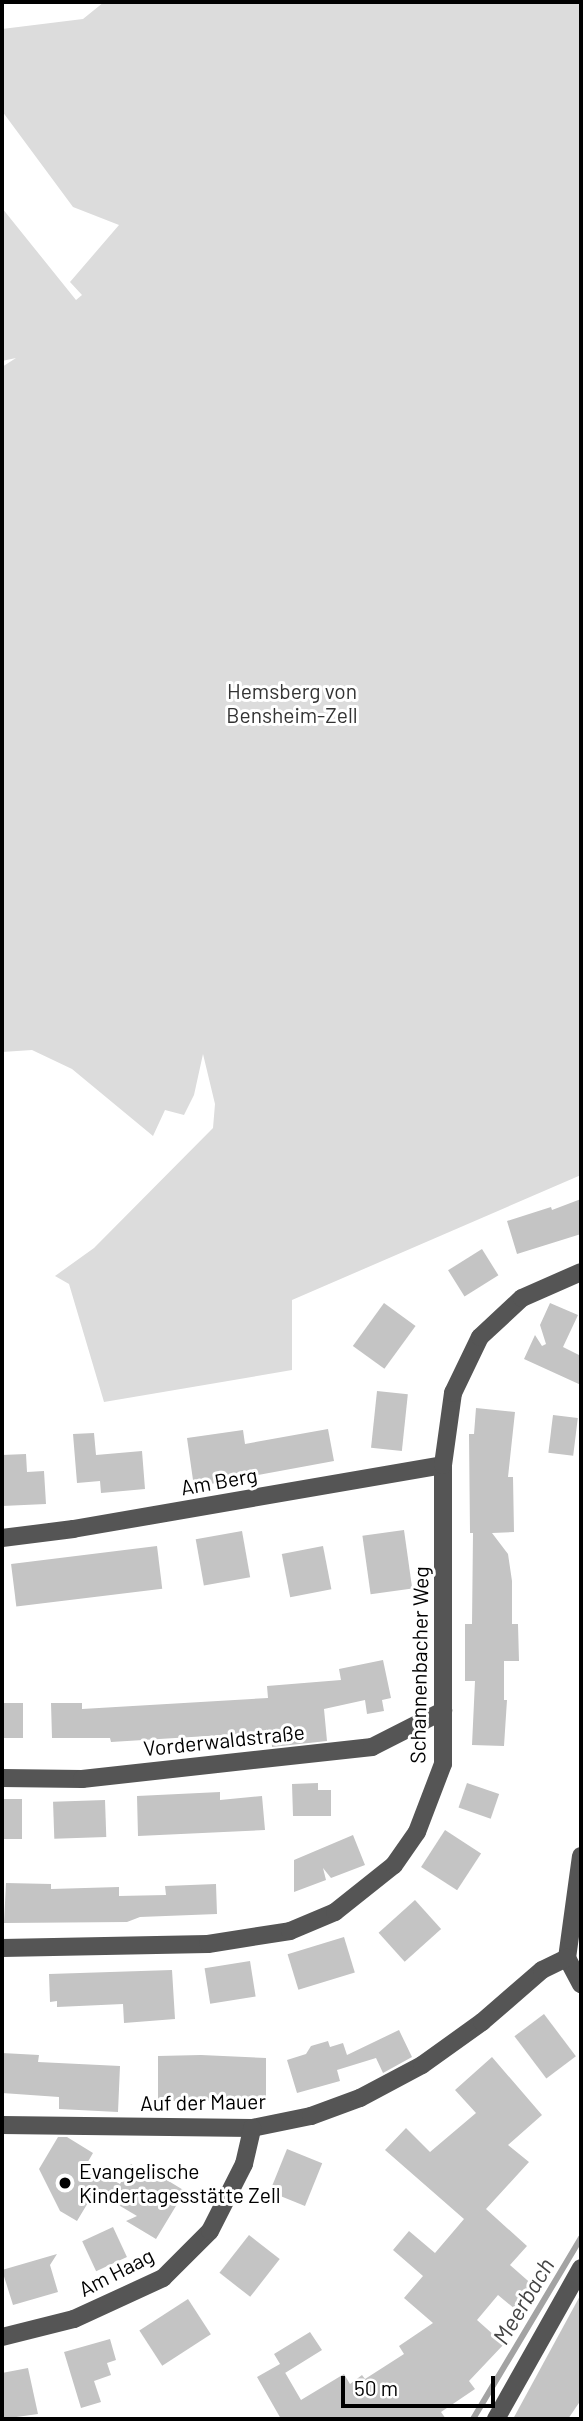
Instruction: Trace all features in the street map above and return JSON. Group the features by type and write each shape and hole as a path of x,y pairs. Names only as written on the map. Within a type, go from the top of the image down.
{"street":[{"name":"Schannenbacher Weg","path":"2,1948 208,1944 289,1931 335,1912 394,1865 418,1832 443,1764 443,1465 453,1393 480,1337 522,1298 581,1272"},
{"name":"Am Berg","path":"2,1538 74,1530 443,1465"},
{"name":"Vorderwaldstraße","path":"2,1778 82,1779 372,1747 443,1711"},
{"path":"581,1856 567,1958 581,1984"},
{"name":"Auf der Mauer","path":"2,2125 252,2128 311,2116 336,2107 412,2070 482,2022 542,1970 567,1958"},
{"name":"Am Haag","path":"2,2337 74,2319 163,2278 210,2231 244,2164 252,2128"},
{"path":"496,2419 581,2268"}],"green space":[{"name":"Hemsberg von Bensheim-Zell","path":"104,2 581,2 581,1175 292,1300 292,1370 104,1402 69,1284 55,1276 94,1248 213,1128 215,1104 203,1054 194,1095 184,1115 165,1110 153,1136 72,1069 32,1050 2,1052 2,367 16,358 2,361 2,208 76,300 82,295 70,282 119,225 73,207 2,111 2,29 83,19"}],"building":[{"path":"581,1199 581,1234 517,1254 507,1221 551,1207 552,1210"},
{"path":"482,1249 498,1275 465,1296 448,1270"},
{"path":"384,1303 416,1326 384,1369 353,1346"},
{"path":"550,1303 578,1315 563,1347 581,1356 581,1385 524,1359 535,1335 542,1346 546,1344 540,1325"},
{"path":"377,1391 408,1394 402,1451 371,1448"},
{"path":"476,1408 515,1412 508,1477 513,1477 514,1532 492,1533 508,1554 512,1581 512,1624 518,1624 519,1661 504,1661 504,1700 507,1700 504,1746 472,1745 475,1681 465,1681 465,1624 472,1624 473,1533 470,1533 469,1434 474,1434"},
{"path":"553,1415 578,1418 573,1456 548,1453"},
{"path":"328,1429 334,1461 194,1487 187,1438 243,1430 245,1444"},
{"path":"94,1433 96,1455 142,1451 145,1489 101,1493 100,1481 77,1483 73,1434"},
{"path":"26,1454 27,1472 44,1471 46,1504 2,1506 2,1455"},
{"path":"404,1530 412,1588 371,1594 362,1536"},
{"path":"242,1531 250,1577 204,1585 196,1539"},
{"path":"157,1546 162,1589 16,1607 11,1564"},
{"path":"323,1546 331,1589 290,1597 282,1554"},
{"path":"383,1660 391,1698 382,1700 384,1711 367,1714 365,1700 324,1709 327,1741 272,1747 271,1732 111,1742 110,1738 52,1738 51,1703 82,1703 82,1709 268,1698 267,1686 341,1680 339,1669"},
{"path":"2,1703 23,1703 23,1738 2,1738"},
{"path":"318,1783 318,1790 331,1790 331,1816 293,1816 292,1784"},
{"path":"467,1783 499,1794 491,1819 459,1808"},
{"path":"220,1792 220,1800 262,1796 265,1830 138,1836 137,1796"},
{"path":"2,1799 22,1799 22,1839 2,1839"},
{"path":"105,1800 106,1837 54,1839 53,1802"},
{"path":"445,1830 481,1853 457,1890 421,1867"},
{"path":"353,1835 365,1865 331,1878 323,1868 326,1880 294,1892 294,1860"},
{"path":"6,1883 51,1884 51,1889 119,1887 119,1896 166,1895 165,1886 216,1884 217,1914 140,1917 127,1922 4,1923"},
{"path":"415,1900 441,1929 405,1962 379,1933"},
{"path":"344,1937 355,1972 298,1990 288,1954"},
{"path":"250,1961 256,1997 210,2004 205,1968"},
{"path":"172,1970 175,2019 124,2023 123,2004 57,2007 57,2001 50,2002 49,1974"},
{"path":"544,2014 576,2056 546,2079 514,2036"},
{"path":"399,2030 412,2057 383,2073 376,2058 337,2070 340,2081 297,2093 287,2060 306,2054 311,2046 328,2041 330,2047 343,2043 347,2055"},
{"path":"2,2053 39,2055 38,2062 120,2066 118,2112 59,2109 59,2097 2,2093"},
{"path":"158,2056 266,2058 266,2100 158,2101"},
{"path":"492,2057 542,2115 508,2145 529,2162 486,2209 527,2246 510,2265 535,2287 515,2309 498,2295 477,2320 504,2344 469,2381 475,2389 441,2412 446,2419 281,2419 257,2377 280,2364 274,2354 310,2332 322,2350 285,2373 301,2400 344,2374 350,2384 362,2375 365,2379 404,2354 399,2346 433,2323 404,2298 423,2276 393,2250 409,2231 435,2253 464,2219 385,2150 406,2128 430,2152 476,2113 455,2090"},
{"path":"58,2137 67,2137 93,2153 86,2165 120,2184 131,2164 149,2175 152,2171 185,2191 156,2239 126,2221 137,2216 95,2191 77,2221 60,2211 39,2169"},
{"path":"287,2149 322,2163 305,2206 270,2192"},
{"path":"113,2227 127,2257 96,2271 82,2241"},
{"path":"249,2235 280,2259 250,2297 219,2273"},
{"path":"57,2254 50,2265 58,2292 13,2305 2,2270"},
{"path":"581,2294 581,2400 568,2419 513,2419"},
{"path":"188,2299 211,2334 162,2366 139,2331"},
{"path":"110,2339 116,2360 107,2363 111,2375 94,2381 101,2402 81,2408 64,2352"},
{"path":"28,2368 38,2414 2,2419 2,2373"}],"waterway":[{"name":"Meerbach","path":"473,2419 581,2238"}],"place":[{"name":"Evangelische Kindertagesstätte Zell","path":"65,2183"}]}
